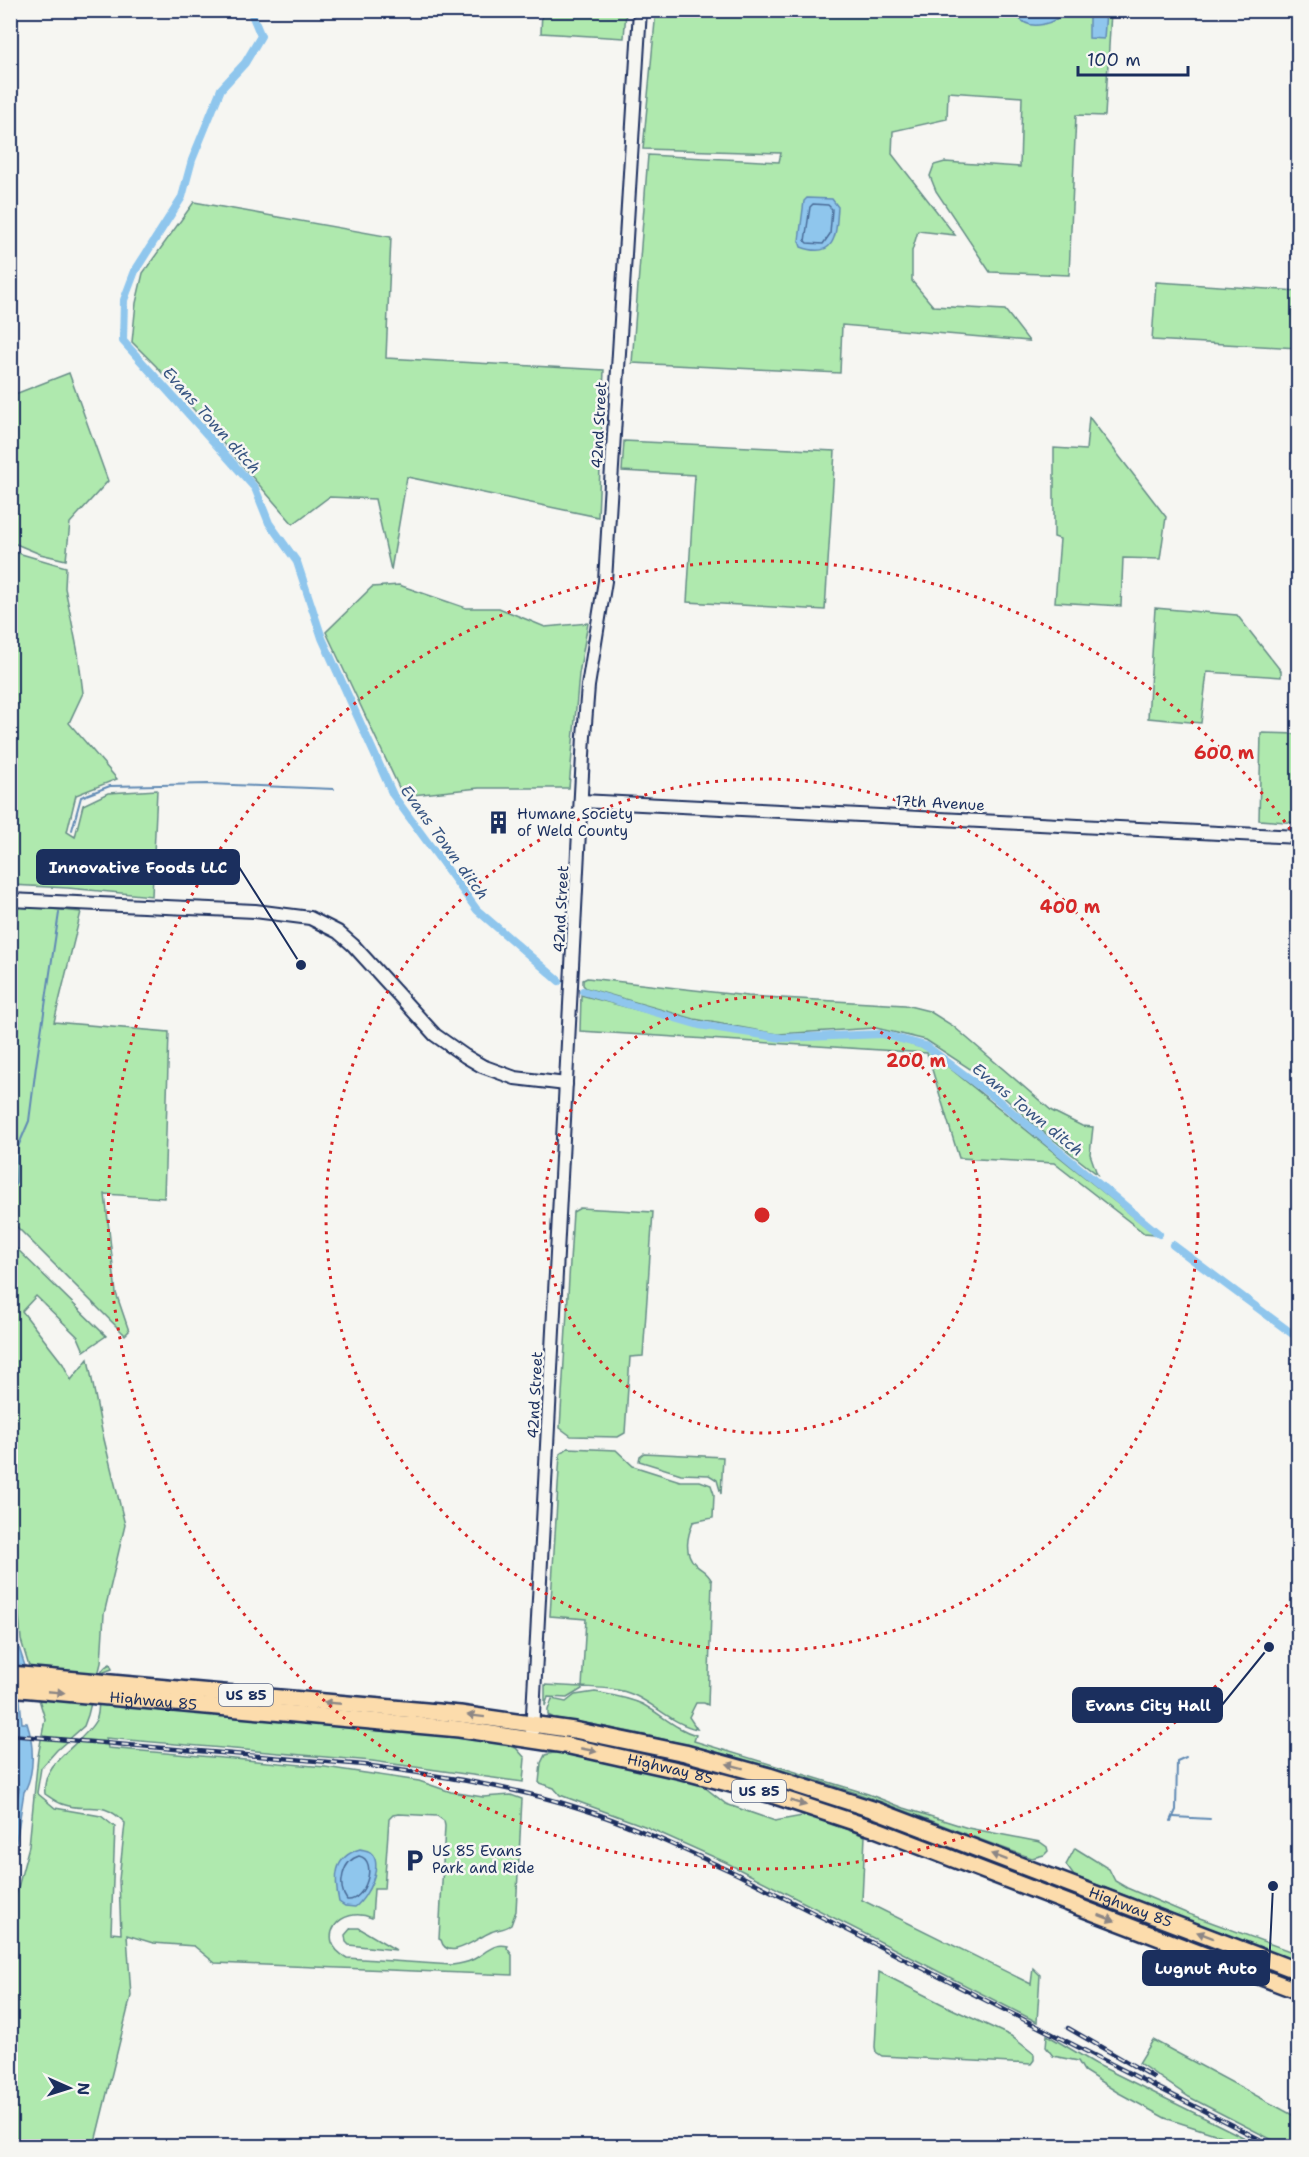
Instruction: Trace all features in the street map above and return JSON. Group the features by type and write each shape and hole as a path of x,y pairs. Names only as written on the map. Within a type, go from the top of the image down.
{"highway":[{"name":"Highway 85","path":"10,1674 102,1689 531,1739 682,1771 805,1805 885,1833 1299,1991"},
{"name":"Highway 85","path":"10,1688 102,1689 460,1714 532,1724 685,1753 836,1796 879,1811 1299,1971"}],"main road":[{"name":"42nd Street","path":"531,1739 588,686 605,581 640,10"},
{"name":"17th Avenue","path":"581,801 1299,837"},
{"path":"10,900 255,911 310,918 338,932 354,945 435,1035 465,1056 482,1066 515,1078 566,1084"}],"green space":[{"path":"542,11 626,11 624,38 541,33"},
{"path":"656,11 1111,11 1105,116 1076,115 1069,275 990,272 936,191 930,176 934,165 945,162 1020,167 1022,97 948,92 947,119 893,131 892,154 955,235 918,231 912,251 912,281 933,306 1005,310 1029,341 842,325 840,373 632,363 648,155 779,162 781,153 643,149"},
{"path":"194,202 391,237 386,358 604,370 598,517 407,477 391,570 375,499 329,497 293,524 156,366 132,342 136,303 143,273"},
{"path":"1156,282 1298,291 1298,348 1152,340"},
{"path":"69,373 108,481 70,523 66,560 40,554 11,542 10,396"},
{"path":"1089,417 1166,517 1160,559 1123,558 1121,606 1055,602 1060,539 1054,537 1054,448 1086,450"},
{"path":"624,441 835,451 825,610 687,602 695,475 622,471"},
{"path":"11,551 66,567 65,588 78,653 83,693 69,723 117,779 76,795 67,832 75,837 83,805 108,793 157,790 152,896 11,885"},
{"path":"399,585 466,608 499,608 545,627 588,623 579,674 569,788 479,788 403,796 326,632 372,587"},
{"path":"1155,608 1237,615 1281,671 1281,677 1207,672 1201,723 1148,718"},
{"path":"1261,733 1298,734 1298,823 1259,820"},
{"path":"10,905 81,912 54,1022 169,1032 164,1198 105,1194 116,1293 129,1331 125,1335 11,1221"},
{"path":"587,978 748,996 905,1005 929,1011 953,1026 1052,1111 1082,1126 1093,1127 1090,1154 1097,1174 1036,1126 978,1074 926,1040 876,1028 778,1034 694,1019 586,988 583,980"},
{"path":"581,995 701,1027 782,1040 881,1036 926,1049 1155,1234 1144,1233 1054,1163 959,1158 927,1053 580,1031"},
{"path":"580,1208 653,1212 643,1356 630,1357 625,1433 618,1437 571,1436 560,1428 573,1212"},
{"path":"10,1242 106,1336 84,1351 78,1337 36,1296 22,1311 63,1364 71,1380 88,1359 102,1431 125,1525 104,1614 101,1663 88,1715 84,1726 41,1768 37,1793 55,1808 101,1816 115,1827 111,1933 121,1934 119,1880 125,1823 108,1810 94,1807 71,1807 45,1794 45,1782 55,1763 89,1730 96,1720 100,1674 110,1664 112,1669 104,1672 102,1704 389,1729 500,1743 516,1748 525,1758 523,1782 372,1761 106,1738 108,1748 325,1767 419,1781 451,1792 483,1797 511,1795 522,1799 516,1911 511,1925 463,1947 449,1949 444,1947 439,1939 444,1821 437,1816 399,1814 389,1819 384,1889 374,1889 372,1918 360,1915 350,1916 335,1926 332,1934 332,1942 337,1951 347,1958 452,1965 477,1958 493,1947 508,1946 512,1955 512,1975 215,1963 194,1946 153,1943 127,1935 131,1996 94,2146 11,2146 10,1970 13,1958 11,1914 29,1846 38,1756 45,1719 21,1640 18,1602 11,1573 14,1529 10,1527"},
{"path":"568,1448 616,1450 633,1466 680,1481 700,1481 711,1485 714,1494 713,1518 693,1522 688,1543 691,1559 712,1581 708,1705 696,1703 689,1717 697,1729 672,1719 642,1699 628,1693 582,1687 586,1619 550,1616 560,1454"},
{"path":"644,1453 723,1457 721,1494 717,1480 709,1475 681,1474 639,1461 640,1456"},
{"path":"545,1685 582,1687 567,1698 548,1697 545,1706"},
{"path":"595,1692 642,1704 681,1729 696,1735 694,1741 868,1794 968,1828 1040,1842 1047,1847 1048,1851 1044,1855 1032,1858 856,1793 782,1770 669,1740 548,1715 552,1699 566,1702 575,1695"},
{"path":"557,1752 682,1778 703,1786 726,1804 775,1821 808,1815 865,1836 862,1900 1031,1984 1033,1968 1040,1975 1037,2022 725,1862 647,1827 560,1795 554,1788 539,1783 541,1763 545,1755"},
{"path":"1075,1848 1109,1869 1115,1881 1127,1888 1186,1913 1298,1954 1298,1962 1074,1876 1066,1865"},
{"path":"351,1928 359,1928 396,1950 349,1945 345,1935"},
{"path":"879,1972 1011,2036 1034,2054 1034,2060 1031,2064 882,2056 876,2052 875,2047"},
{"path":"1047,2035 1096,2064 1261,2146 1242,2146 1221,2136 1165,2118 1084,2071 1078,2061 1053,2056 1046,2047"},
{"path":"1153,2040 1298,2118 1298,2146 1284,2146 1189,2097 1139,2063"}],"water":[{"path":"1022,11 1065,11 1049,23 1036,25 1023,22 1018,17"},
{"path":"1089,11 1106,11 1104,39 1089,38"},
{"path":"807,198 832,199 838,207 835,235 828,247 822,250 801,247 799,241 804,201"},
{"path":"11,1580 14,1609 11,1623"},
{"path":"11,1623 25,1666 20,1700 22,1723 27,1723 31,1740 32,1768 24,1792 11,1875"},
{"path":"360,1849 370,1852 374,1857 376,1864 373,1881 360,1903 355,1907 345,1906 339,1902 336,1877 340,1863 345,1857"}],"waterway":[{"name":"Evans Town ditch","path":"250,10 261,36 245,63 221,89 192,160 182,197 135,271 124,300 123,341 255,488 269,523 297,562 322,638 393,795 477,910 559,981"},
{"path":"72,830 81,797 110,786 209,784 334,789"},
{"path":"10,1197 16,1182 17,1149 29,1121 59,913"},
{"name":"Evans Town ditch","path":"583,991 699,1025 782,1038 882,1034 926,1046 994,1097 1159,1234"},
{"name":"Evans Town ditch","path":"1173,1245 1298,1338"},
{"path":"1171,1821 1176,1810 1177,1761 1186,1757"},
{"path":"1174,1817 1210,1819"}],"railway":[{"path":"10,1735 364,1765 500,1787 579,1808 639,1830 735,1873 1273,2146"},
{"path":"1068,2028 1153,2077"}],"place":[{"name":"Humane Society of Weld County","path":"499,823"},
{"name":"Innovative Foods LLC","path":"301,965"},
{"name":"Evans City Hall","path":"1269,1647"},
{"name":"US 85 Evans Park and Ride","path":"414,1860"},
{"name":"Lugnut Auto","path":"1273,1886"}]}
